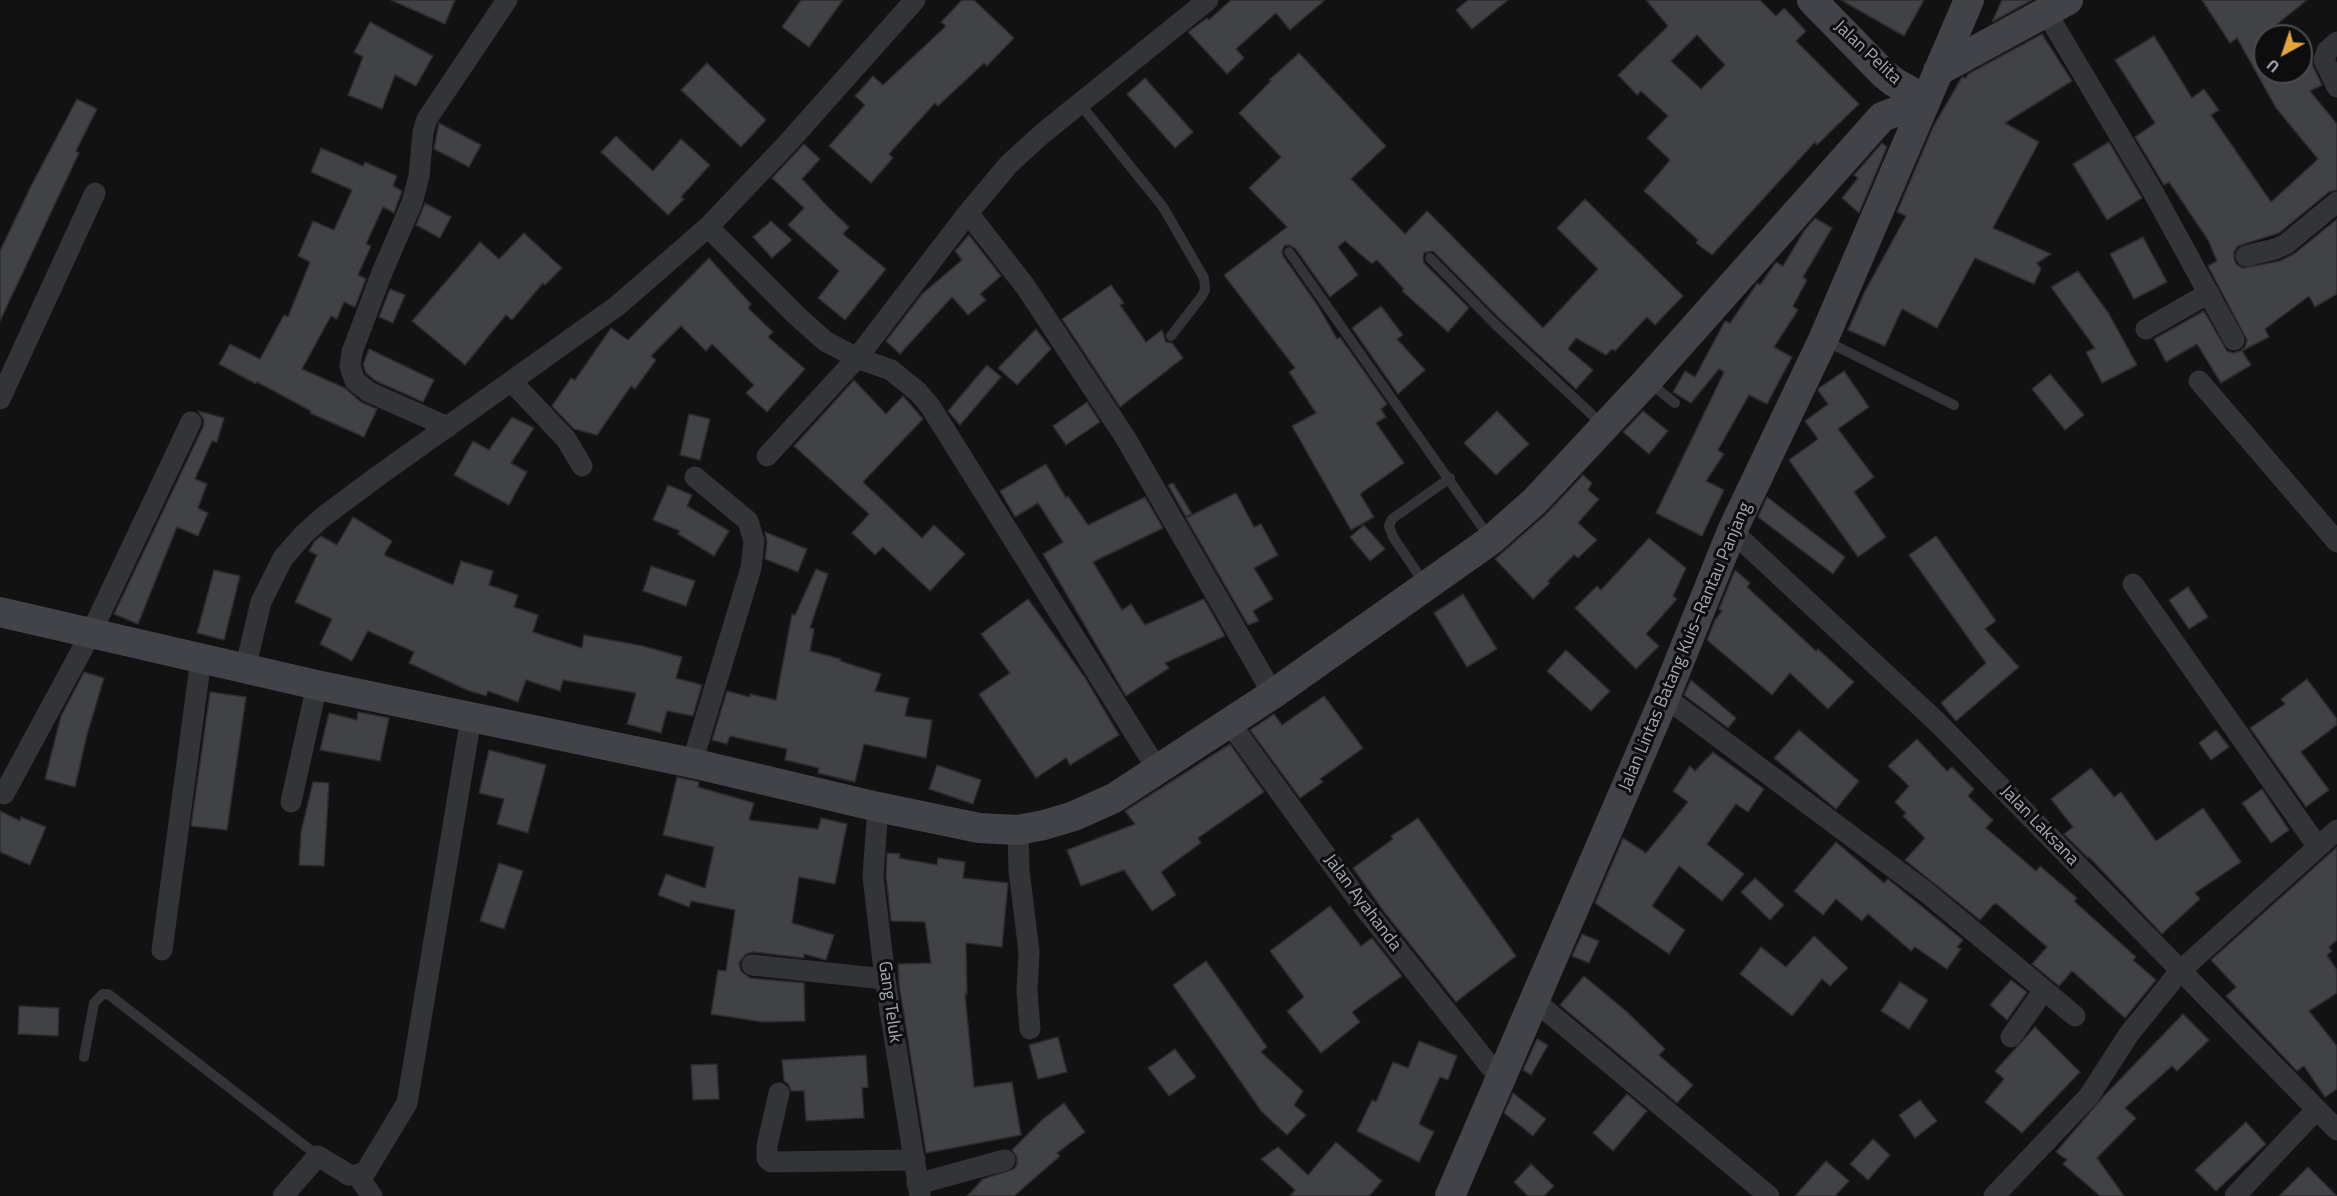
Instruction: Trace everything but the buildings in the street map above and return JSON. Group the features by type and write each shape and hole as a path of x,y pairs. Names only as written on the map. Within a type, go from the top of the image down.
{"street":[{"path":"448,427 369,392 355,381 350,366 356,342 412,203 419,176 423,132 427,119 507,0"},
{"path":"245,669 261,602 283,558 323,517 616,306 708,227 786,145 915,0"},
{"path":"766,456 857,358 968,213 1010,164 1042,134 1208,0"},
{"name":"Jalan Pelita","path":"1812,0 1884,74 1926,100"},
{"name":"Jalan Lintas Batang Kuis–Rantau Panjang","path":"1450,1196 1665,697 1732,531 1823,340 1969,0"},
{"path":"1938,71 2057,6 2152,190 2234,340"},
{"path":"2337,42 2327,51 2324,60 2337,87"},
{"path":"0,612 317,685 692,763 878,807 979,828 1018,830 1044,825 1074,816 1113,798 1273,694 1491,540 1534,501 1647,381 1882,117 1926,100"},
{"path":"0,399 95,193"},
{"path":"2246,256 2286,244 2337,202"},
{"path":"968,213 1025,286 1125,436 1273,694"},
{"path":"708,227 796,315 825,340 857,358 891,370 918,392 930,406 1157,769"},
{"path":"2146,329 2209,293"},
{"path":"2199,381 2337,542"},
{"path":"512,382 566,439 582,466"},
{"path":"4,794 91,633 191,422"},
{"path":"692,763 751,568 754,541 748,521 695,477"},
{"name":"Jalan Laksana","path":"1732,531 1938,723 2337,1130"},
{"path":"2133,584 2318,847"},
{"path":"162,950 201,659"},
{"path":"291,802 317,685"},
{"path":"1665,697 1926,892 2075,1016"},
{"path":"283,1196 318,1156 350,1175 366,1172 407,1104 471,718"},
{"name":"Jalan Ayahanda","path":"1228,722 1359,901 1500,1080"},
{"name":"Gang Teluk","path":"878,807 873,876 885,979 919,1190"},
{"path":"1018,830 1019,870 1029,952 1030,1029"},
{"path":"1994,1196 2089,1096 2129,1034 2180,971 2337,830"},
{"path":"752,965 885,979"},
{"path":"2011,1037 2044,990"},
{"path":"1535,1001 1769,1196"},
{"path":"779,1093 767,1146 767,1158 771,1162 915,1160"},
{"path":"2235,1196 2316,1110"},
{"path":"919,1190 1005,1160"},
{"path":"357,1175 372,1196"}],"lane":[{"path":"1080,104 1163,207 1204,279 1202,296 1171,336"},
{"path":"1288,252 1450,478 1491,540"},
{"path":"1430,258 1495,324 1604,426"},
{"path":"1823,340 1954,405"},
{"path":"1647,381 1675,403"},
{"path":"1423,586 1416,571 1393,537 1389,526 1392,519 1450,478"},
{"path":"84,1057 94,1003 103,994 108,994 318,1156"}]}
